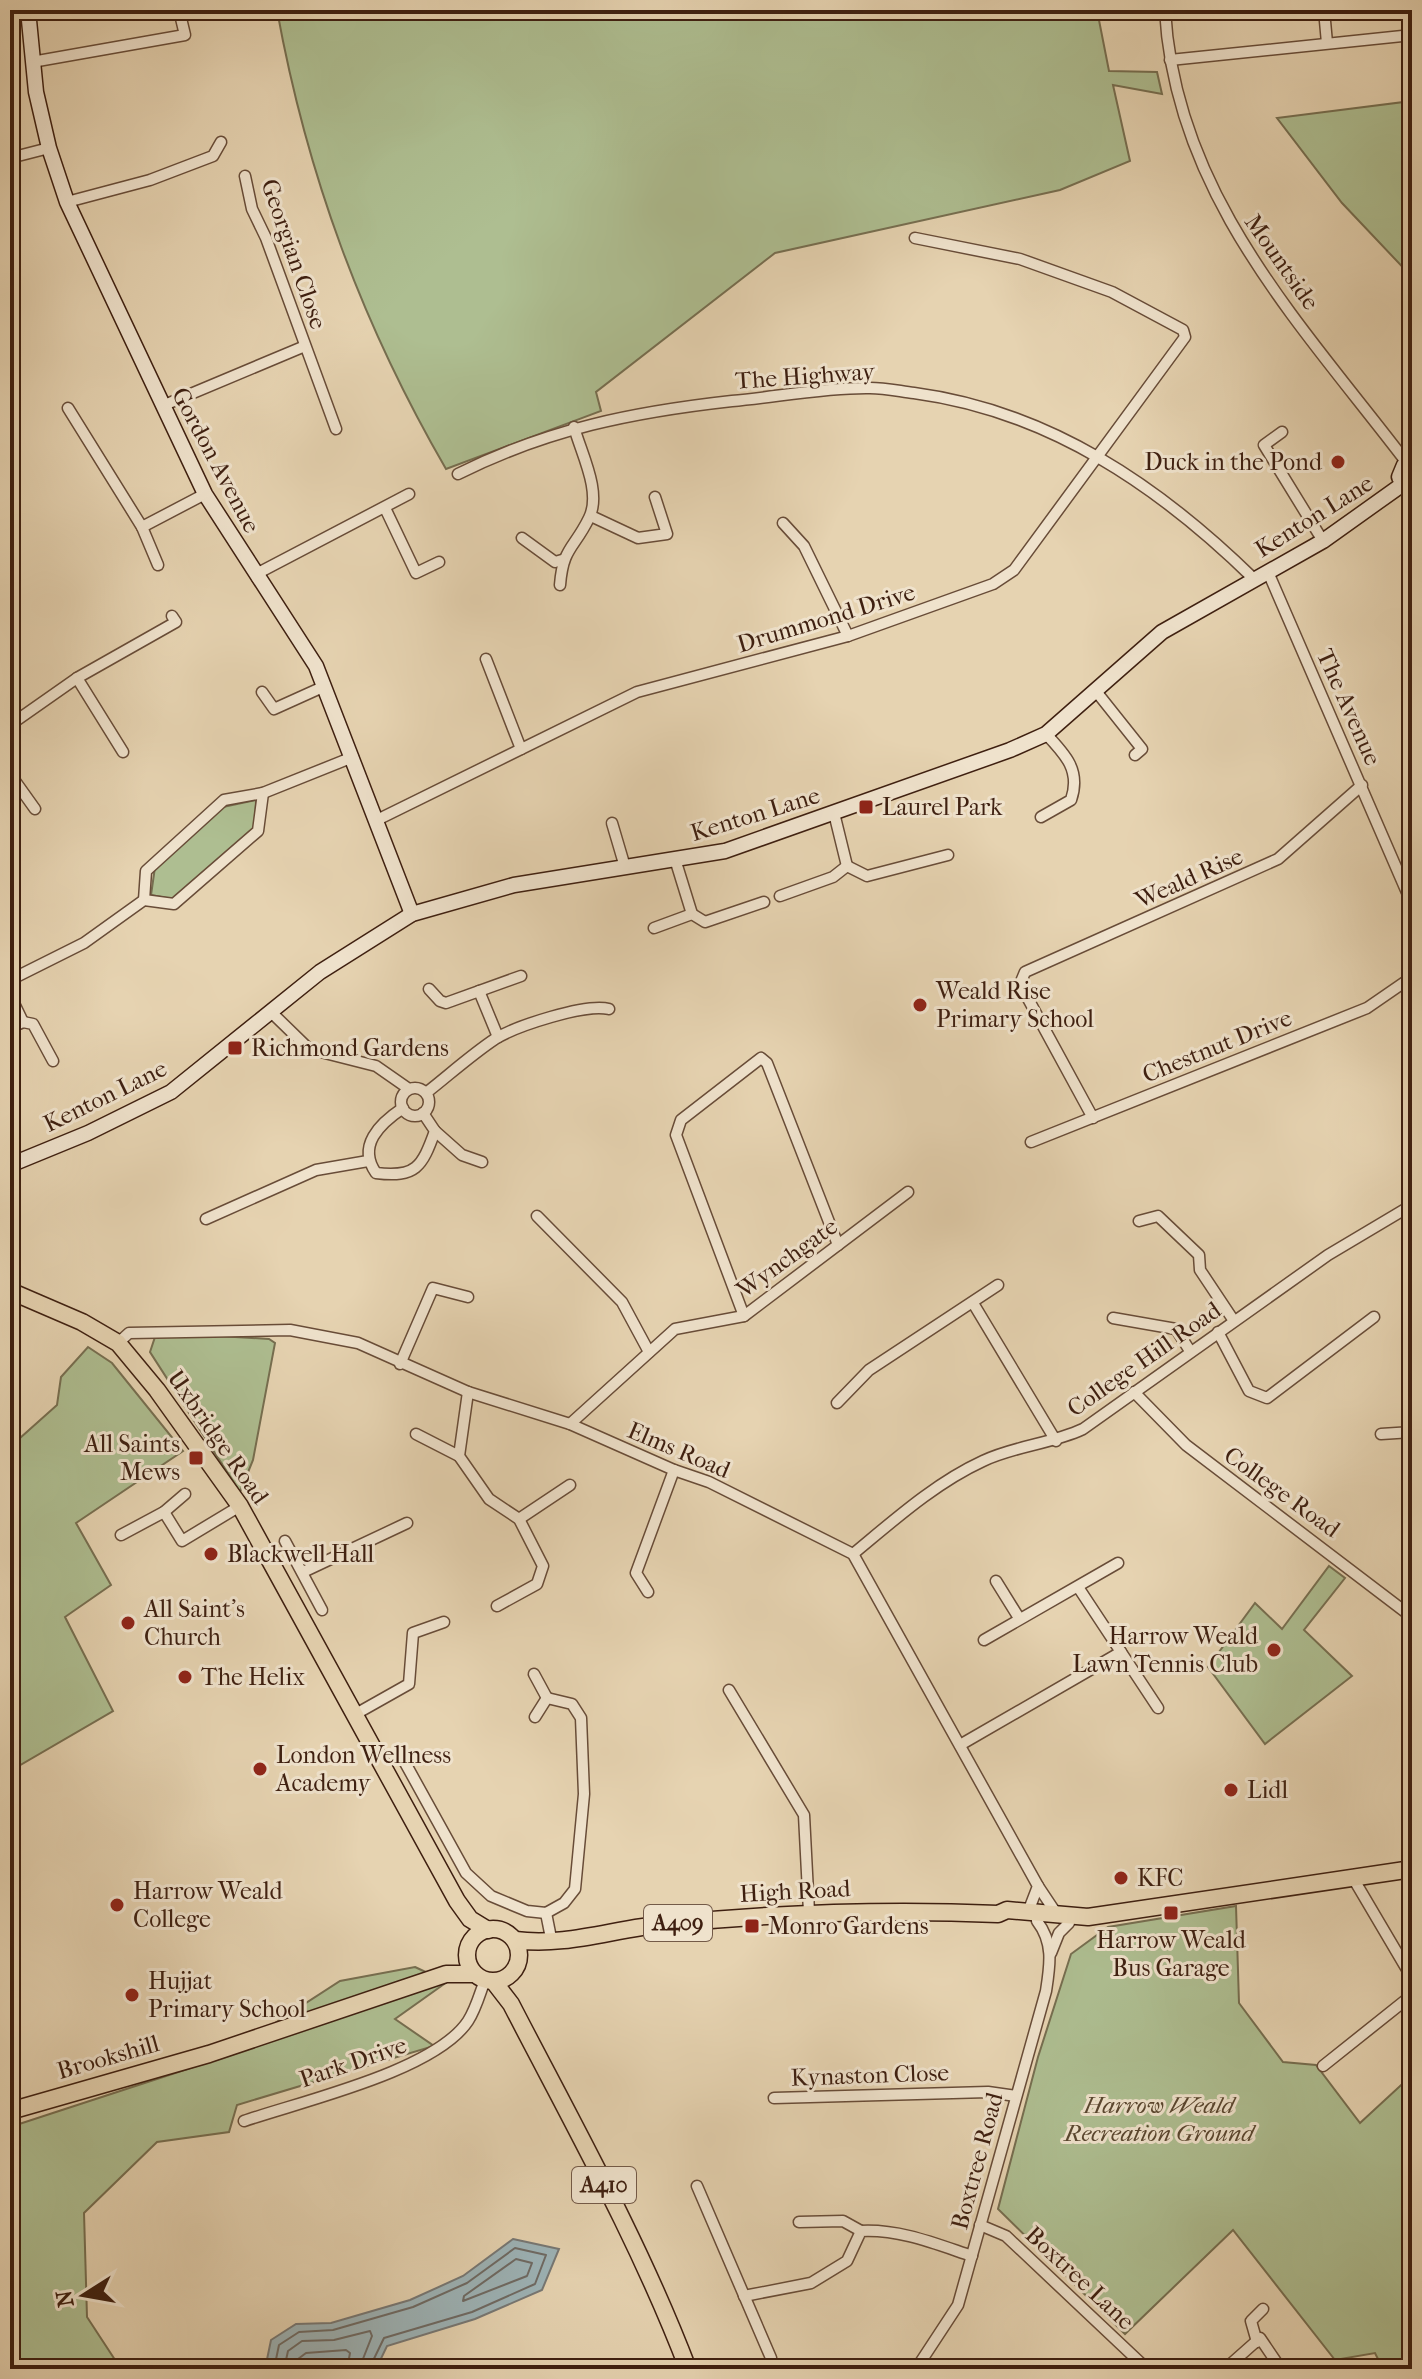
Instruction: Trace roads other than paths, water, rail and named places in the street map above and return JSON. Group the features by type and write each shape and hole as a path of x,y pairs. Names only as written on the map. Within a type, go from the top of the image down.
{"main road":[{"name":"Uxbridge Road","path":"10,1291 70,1316 118,1343 157,1390 240,1506 390,1781 470,1919 472,1940"},
{"name":"High Road","path":"515,1940 550,1943 662,1924 809,1912 916,1910 998,1914 1007,1919 1088,1917 1412,1869"},
{"name":"Uxbridge Road","path":"470,1919 488,1930"},
{"path":"500,1929 515,1940 519,1960 491,1978 467,1957 472,1940 488,1930 500,1929"},
{"name":"High Road","path":"519,1960 550,1943"},
{"name":"Brookshill","path":"10,2111 209,2054 446,1974 467,1957"},
{"name":"Brookshill","path":"446,1974 491,1978"},
{"name":"A410","path":"491,1978 511,2004 666,2310 688,2369"}],"street":[{"name":"Gordon Avenue","path":"28,10 32,62 49,148 67,202 205,494 316,666 412,914"},
{"path":"32,62 185,35 179,10"},
{"name":"Mountside","path":"1165,10 1176,98 1213,195 1266,279 1410,463"},
{"path":"1324,10 1327,43"},
{"path":"1170,60 1412,35"},
{"path":"67,202 150,180 213,156 221,142"},
{"path":"10,158 49,148"},
{"name":"Georgian Close","path":"245,176 252,209 266,238 336,429"},
{"name":"Drummond Drive","path":"377,820 637,692 848,636 993,584 1014,570 1185,337 1183,330 1112,292 1020,259 915,238"},
{"name":"Georgian Close","path":"162,406 305,346"},
{"name":"The Highway","path":"458,474 574,427 644,410 867,387 954,399 1024,422 1099,455 1158,493 1206,532 1254,579"},
{"path":"68,408 142,527 158,565"},
{"path":"560,585 562,560 591,516 593,494 574,427"},
{"path":"1282,432 1264,445 1323,541"},
{"path":"1407,487 1400,473 1410,463"},
{"name":"Kenton Lane","path":"10,1165 88,1133 171,1092 344,955 412,914 475,894 725,851 1046,734 1162,632 1323,541 1407,487"},
{"path":"142,527 205,494"},
{"path":"257,578 262,571 409,494"},
{"path":"591,516 638,538 667,534 655,497"},
{"path":"385,508 416,573 439,562"},
{"path":"783,523 804,546 848,636"},
{"path":"522,538 555,562 562,560"},
{"name":"The Avenue","path":"1268,572 1412,904"},
{"path":"10,725 77,678 176,622 172,616"},
{"path":"486,659 521,749"},
{"path":"77,678 123,752"},
{"path":"262,692 274,709 325,686"},
{"path":"1095,690 1142,749 1135,755"},
{"path":"1041,817 1071,800 1076,783 1072,764 1046,734"},
{"path":"144,900 146,871 224,800 263,793 353,757"},
{"path":"10,774 35,809"},
{"name":"Weald Rise","path":"1093,1118 1020,984 1025,972 1278,859 1362,785"},
{"path":"10,980 84,943 144,900 174,904 258,831 263,793"},
{"path":"834,813 847,866 867,876 948,855"},
{"path":"612,823 625,867"},
{"path":"675,859 692,914 705,922 764,902"},
{"path":"780,896 833,877 847,866"},
{"path":"654,928 692,914"},
{"path":"429,989 446,1003 521,976"},
{"name":"Chestnut Drive","path":"1031,1142 1367,1008 1412,977"},
{"path":"479,991 498,1037"},
{"path":"10,995 23,1022"},
{"path":"426,1093 498,1037 562,1015 598,1006 609,1009"},
{"path":"271,1012 309,1049 376,1066 409,1089 418,1088 426,1093 429,1101 423,1113"},
{"path":"10,1028 23,1022 33,1024 53,1061"},
{"path":"744,1316 676,1135 681,1120 761,1058 767,1063 838,1245"},
{"path":"409,1089 403,1096 403,1108 411,1115 423,1113"},
{"path":"403,1108 378,1128 369,1147 368,1161 376,1173 401,1176 415,1170 427,1153 435,1131"},
{"path":"423,1113 435,1131 462,1155 482,1162"},
{"path":"206,1219 316,1170 368,1161"},
{"name":"Wynchgate","path":"570,1424 675,1329 744,1316 908,1192"},
{"name":"College Hill Road","path":"853,1554 911,1506 984,1460 1056,1441 1083,1429 1328,1255 1412,1205"},
{"path":"537,1216 622,1302 649,1352"},
{"path":"1139,1221 1158,1216 1199,1255 1200,1270 1234,1321"},
{"path":"837,1403 869,1370 998,1285"},
{"path":"400,1364 433,1288 468,1297"},
{"path":"973,1303 1056,1441"},
{"path":"1218,1332 1249,1391 1267,1398 1374,1317"},
{"path":"1113,1318 1176,1329 1190,1351"},
{"name":"Elms Road","path":"118,1343 129,1333 290,1330 358,1343 468,1392 570,1424 674,1470 709,1482 853,1554"},
{"path":"459,1456 468,1392"},
{"name":"College Road","path":"1134,1392 1207,1462 1412,1617"},
{"path":"1381,1434 1412,1432"},
{"path":"416,1434 459,1456 489,1499 519,1519 541,1562 542,1576 537,1584 497,1606"},
{"path":"648,1592 636,1573 674,1470"},
{"path":"519,1519 570,1485"},
{"path":"121,1535 164,1512 185,1494"},
{"path":"164,1512 182,1541 240,1506"},
{"path":"303,1572 407,1523"},
{"path":"285,1541 322,1610"},
{"path":"853,1554 1038,1886 1062,1918"},
{"path":"276,1573 297,1561"},
{"path":"984,1640 1118,1563"},
{"path":"996,1581 1019,1618"},
{"path":"1078,1587 1158,1708"},
{"path":"354,1715 409,1684 413,1633 444,1622"},
{"path":"960,1745 1121,1652"},
{"path":"403,1759 466,1873 491,1896 527,1911 546,1913 564,1903 575,1889 584,1794 581,1718 572,1704 547,1698 534,1674"},
{"path":"729,1690 804,1815 809,1912"},
{"path":"535,1717 547,1698"},
{"path":"390,1781 409,1770"},
{"path":"1353,1878 1356,1890 1412,1978"},
{"path":"1038,1886 1032,1916 1046,1932 1051,1953"},
{"path":"546,1913 550,1943"},
{"name":"Boxtree Road","path":"916,2369 958,2305 1046,1991 1051,1953 1062,1918"},
{"name":"Park Drive","path":"244,2121 417,2063 445,2045 468,2021 491,1978"},
{"path":"1323,2066 1412,1995"},
{"name":"Kynaston Close","path":"774,2098 988,2092 1016,2096"},
{"path":"697,2186 771,2358"},
{"path":"799,2222 843,2221 861,2231 882,2230 906,2235 972,2256"},
{"name":"Boxtree Lane","path":"980,2225 1006,2236 1147,2369"},
{"path":"744,2296 811,2283 847,2261 861,2231"},
{"path":"1257,2342 1251,2321 1263,2309"},
{"path":"1225,2369 1260,2338 1281,2369"},
{"path":"1131,2353 1131,2369"}],"water":[{"path":"513,2239 559,2249 542,2290 475,2319 387,2346 376,2369 265,2369 271,2340 296,2324 331,2323 410,2300 463,2276"}],"place":[{"name":"Duck in the Pond","path":"1338,462"},
{"name":"Laurel Park","path":"866,807"},
{"name":"Weald Rise Primary School","path":"920,1005"},
{"name":"Richmond Gardens","path":"235,1048"},
{"name":"All Saints Mews","path":"196,1458"},
{"name":"Blackwell Hall","path":"211,1554"},
{"name":"All Saint's Church","path":"128,1623"},
{"name":"Harrow Weald Lawn Tennis Club","path":"1274,1650"},
{"name":"The Helix","path":"185,1677"},
{"name":"London Wellness Academy","path":"260,1769"},
{"name":"Lidl","path":"1231,1790"},
{"name":"KFC","path":"1121,1878"},
{"name":"Harrow Weald College","path":"117,1905"},
{"name":"Harrow Weald Bus Garage","path":"1171,1913"},
{"name":"Monro Gardens","path":"752,1926"},
{"name":"Hujjat Primary School","path":"132,1995"}],"park label":[{"name":"Harrow Weald Recreation Ground","path":"1159,2119"}]}
